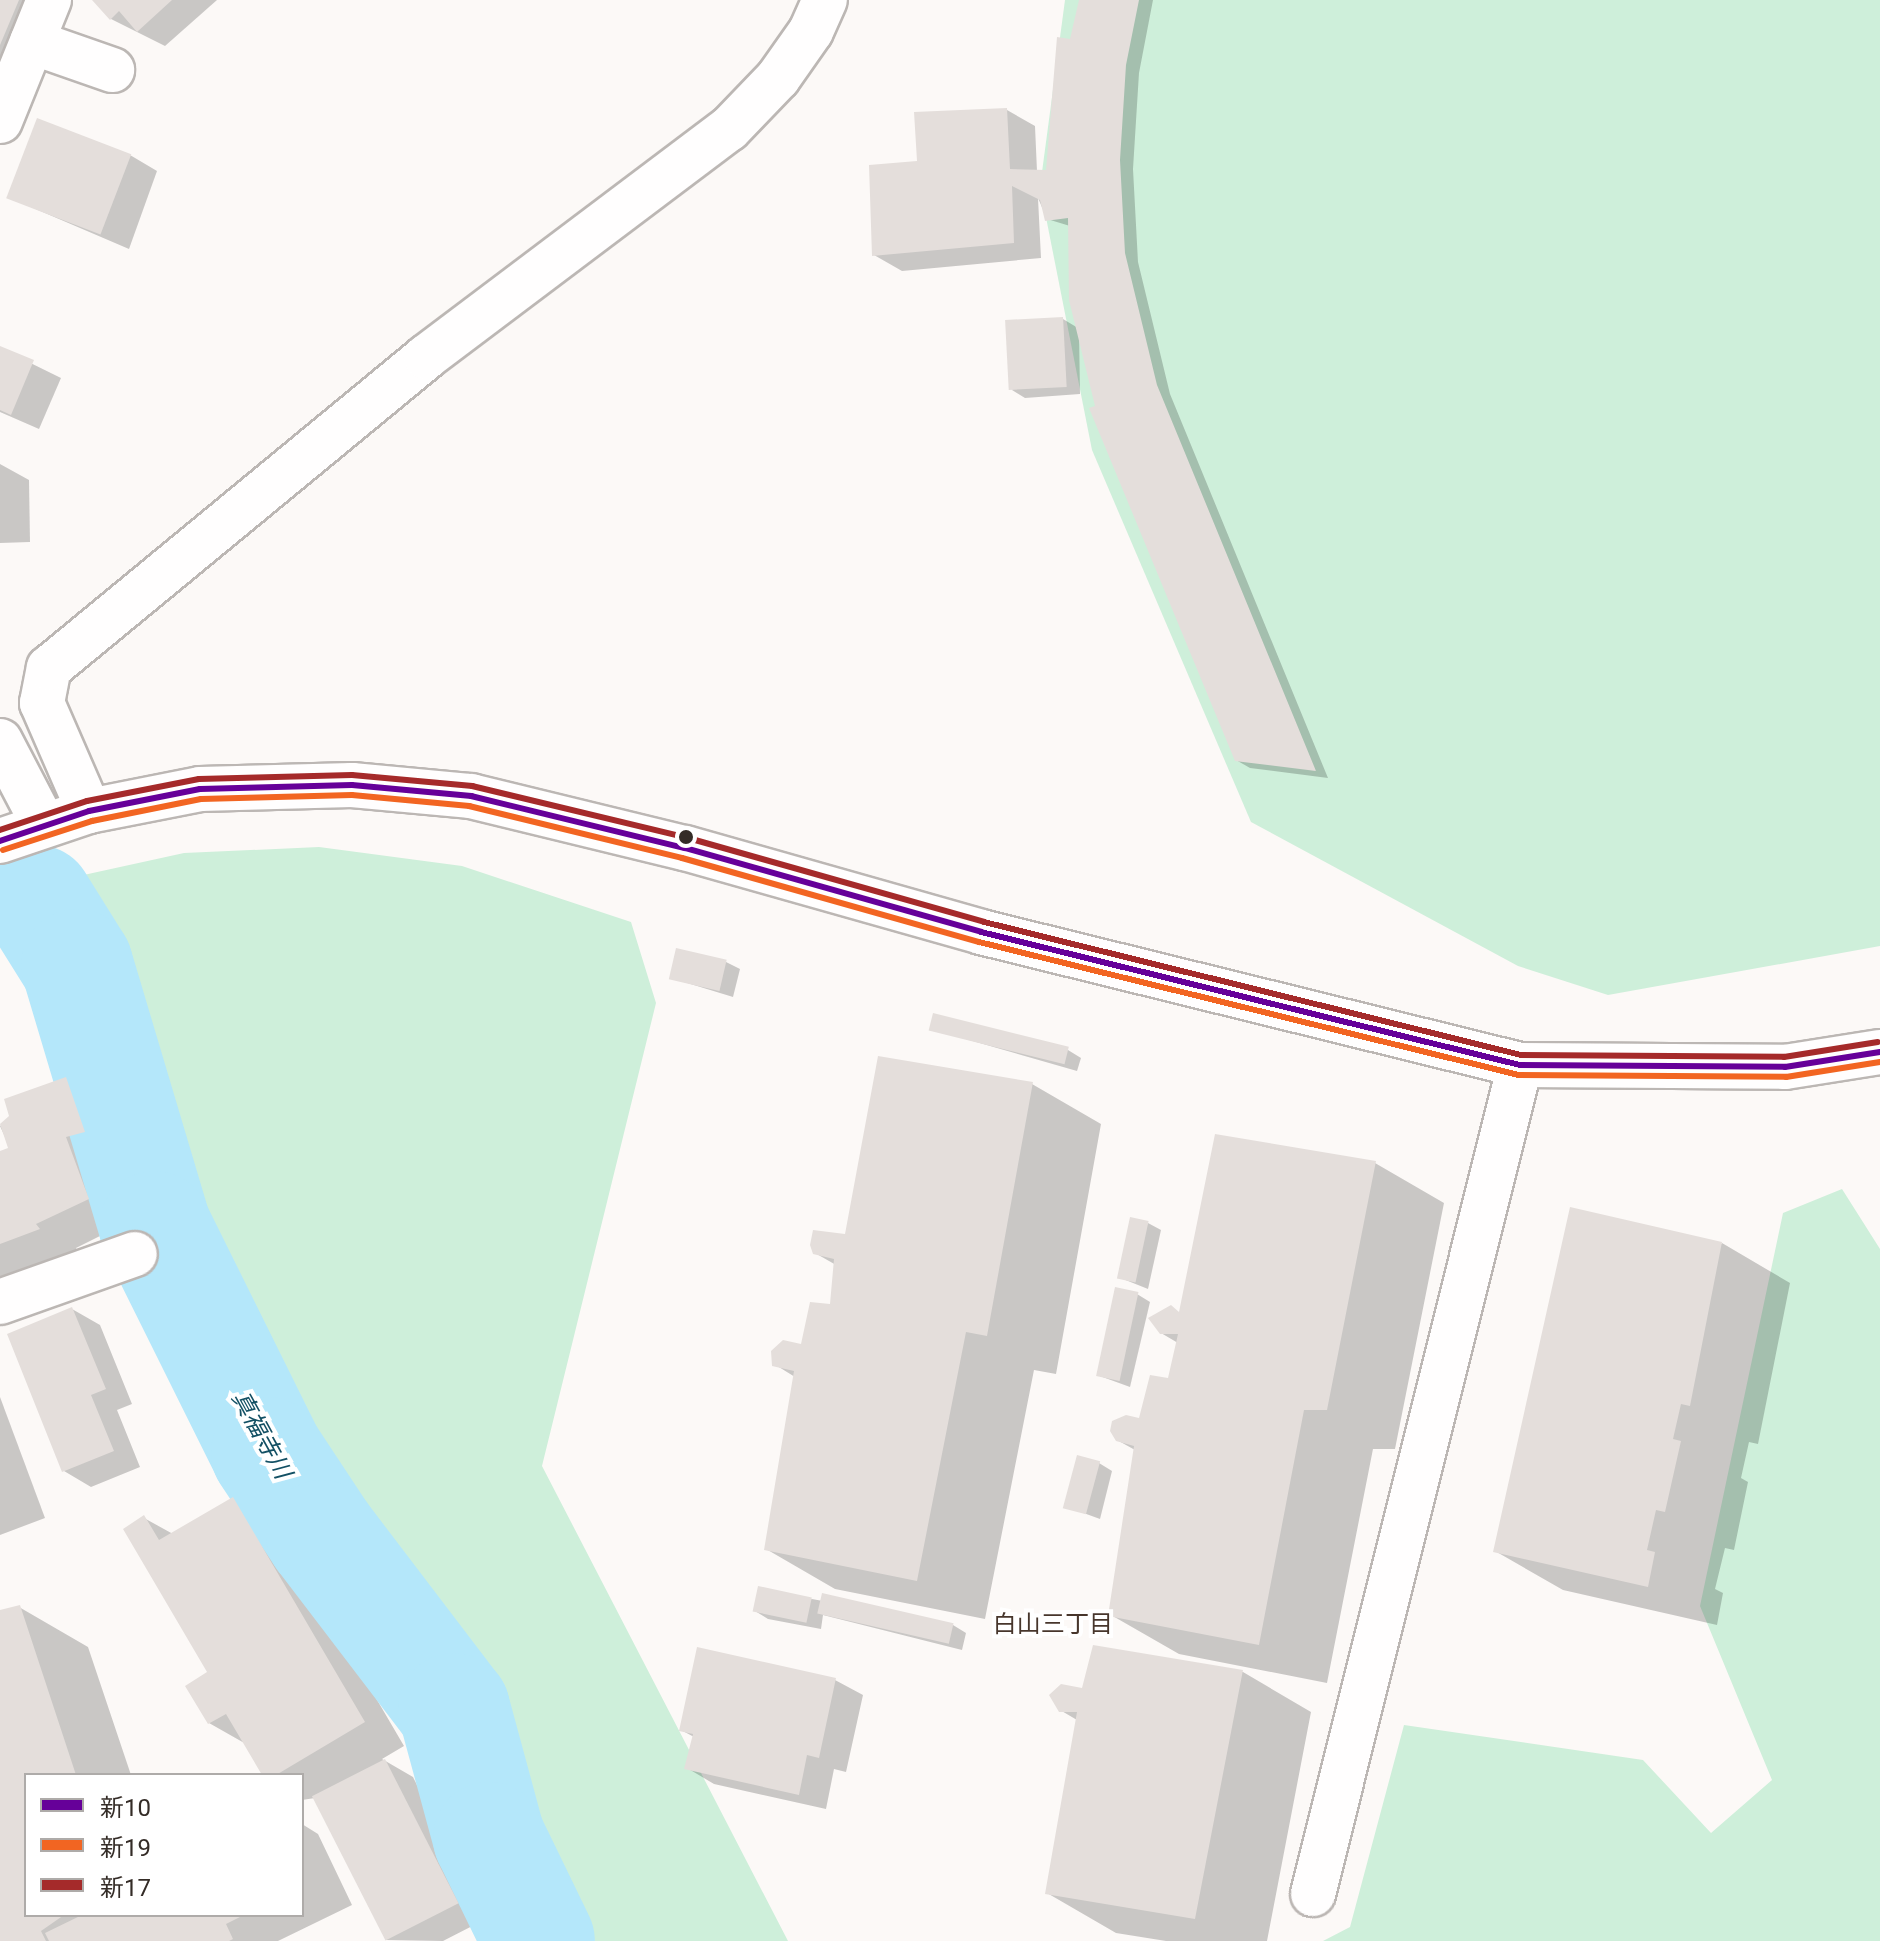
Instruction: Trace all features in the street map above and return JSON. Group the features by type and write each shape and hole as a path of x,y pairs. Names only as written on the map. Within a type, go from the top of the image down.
{"street":[{"path":"0,121 49,0"},
{"path":"89,811 42,703 49,668 426,357 729,129 778,78 811,31 825,0"},
{"path":"32,42 112,70"},
{"path":"0,741 44,825"},
{"path":"0,841 89,811 200,789 352,785 471,796 685,848 981,932 1520,1065 1785,1067 1880,1052"},
{"path":"1313,1894 1520,1065"},
{"path":"0,1302 135,1254"}],"green space":[{"path":"1065,0 1880,0 1880,946 1608,995 1518,966 1251,822 1092,450 1040,187"},
{"path":"319,847 462,866 631,922 656,1003 542,1466 788,1941 562,1941 510,1832 458,1684 277,1434 172,1218 90,954 64,907 79,876 184,853"},
{"path":"1842,1189 1880,1249 1880,1941 1323,1941 1350,1927 1404,1725 1643,1760 1711,1833 1772,1780 1700,1606 1783,1213"}],"building":[{"path":"0,0 19,0 0,45"},
{"path":"92,0 172,0 137,32 119,11 110,20"},
{"path":"1079,0 1139,0 1126,65 1120,160 1125,253 1157,385 1316,771 1235,761 1089,408 1095,406 1069,300 1068,218 1045,221 1040,200 1012,186 1014,243 872,256 869,165 917,161 914,112 1007,108 1010,169 1046,170 1057,37 1070,39"},
{"path":"37,118 131,154 100,234 6,198"},
{"path":"1063,317 1067,387 1009,390 1005,320"},
{"path":"0,346 34,360 11,415 0,410"},
{"path":"676,948 727,960 719,991 669,979"},
{"path":"933,1013 1069,1047 1064,1064 929,1030"},
{"path":"878,1056 1033,1082 987,1336 966,1332 917,1581 764,1550 794,1371 772,1366 771,1351 783,1340 801,1344 810,1302 830,1304 834,1259 813,1254 810,1245 813,1230 845,1234"},
{"path":"66,1077 85,1132 66,1137 89,1199 36,1224 40,1229 0,1244 0,1151 8,1148 0,1124 9,1116 4,1099"},
{"path":"1215,1134 1376,1161 1327,1410 1304,1410 1259,1645 1108,1616 1134,1446 1116,1441 1110,1431 1112,1421 1126,1415 1139,1418 1150,1375 1168,1378 1178,1334 1160,1334 1148,1318 1171,1305 1179,1312"},
{"path":"1570,1207 1722,1242 1690,1406 1681,1404 1673,1439 1681,1441 1665,1512 1656,1510 1647,1550 1655,1552 1648,1587 1493,1552"},
{"path":"1130,1217 1149,1221 1135,1283 1117,1279"},
{"path":"1115,1287 1138,1292 1120,1381 1096,1376"},
{"path":"72,1307 106,1389 91,1395 114,1451 62,1472 7,1334"},
{"path":"1077,1455 1100,1461 1086,1514 1063,1508"},
{"path":"233,1497 365,1722 279,1773 261,1773 226,1714 208,1724 185,1686 207,1672 123,1529 144,1515 159,1540"},
{"path":"758,1586 812,1597 806,1623 753,1611"},
{"path":"822,1593 954,1623 949,1644 817,1613"},
{"path":"20,1605 75,1773 24,1773 24,1917 61,1917 41,1931 46,1941 0,1941 0,1610"},
{"path":"1093,1645 1243,1670 1195,1919 1045,1894 1077,1712 1059,1712 1049,1695 1061,1684 1082,1688"},
{"path":"697,1647 836,1678 819,1758 807,1755 799,1795 684,1769 693,1734 679,1731"},
{"path":"385,1759 459,1903 385,1941 312,1796"},
{"path":"78,1917 240,1917 226,1924 233,1939 229,1941 49,1941 45,1933"}],"waterway":[{"name":"真福寺川","path":"37,901 77,965 155,1227 267,1453 322,1536 454,1709 489,1838 539,1941"}],"transit line":[{"name":"新17","path":"0,830 87,801 199,779 352,775 472,786 688,838 984,922 1521,1055 1784,1057 1878,1042"},
{"name":"新10","path":"0,841 89,811 200,789 352,785 471,796 685,848 981,932 1520,1065 1785,1067 1880,1052"},
{"name":"新19","path":"3,850 92,821 201,799 352,795 469,806 682,858 979,942 1519,1075 1786,1077 1880,1062"}],"district":[{"name":"白山三丁目","path":"1053,1625"}]}
